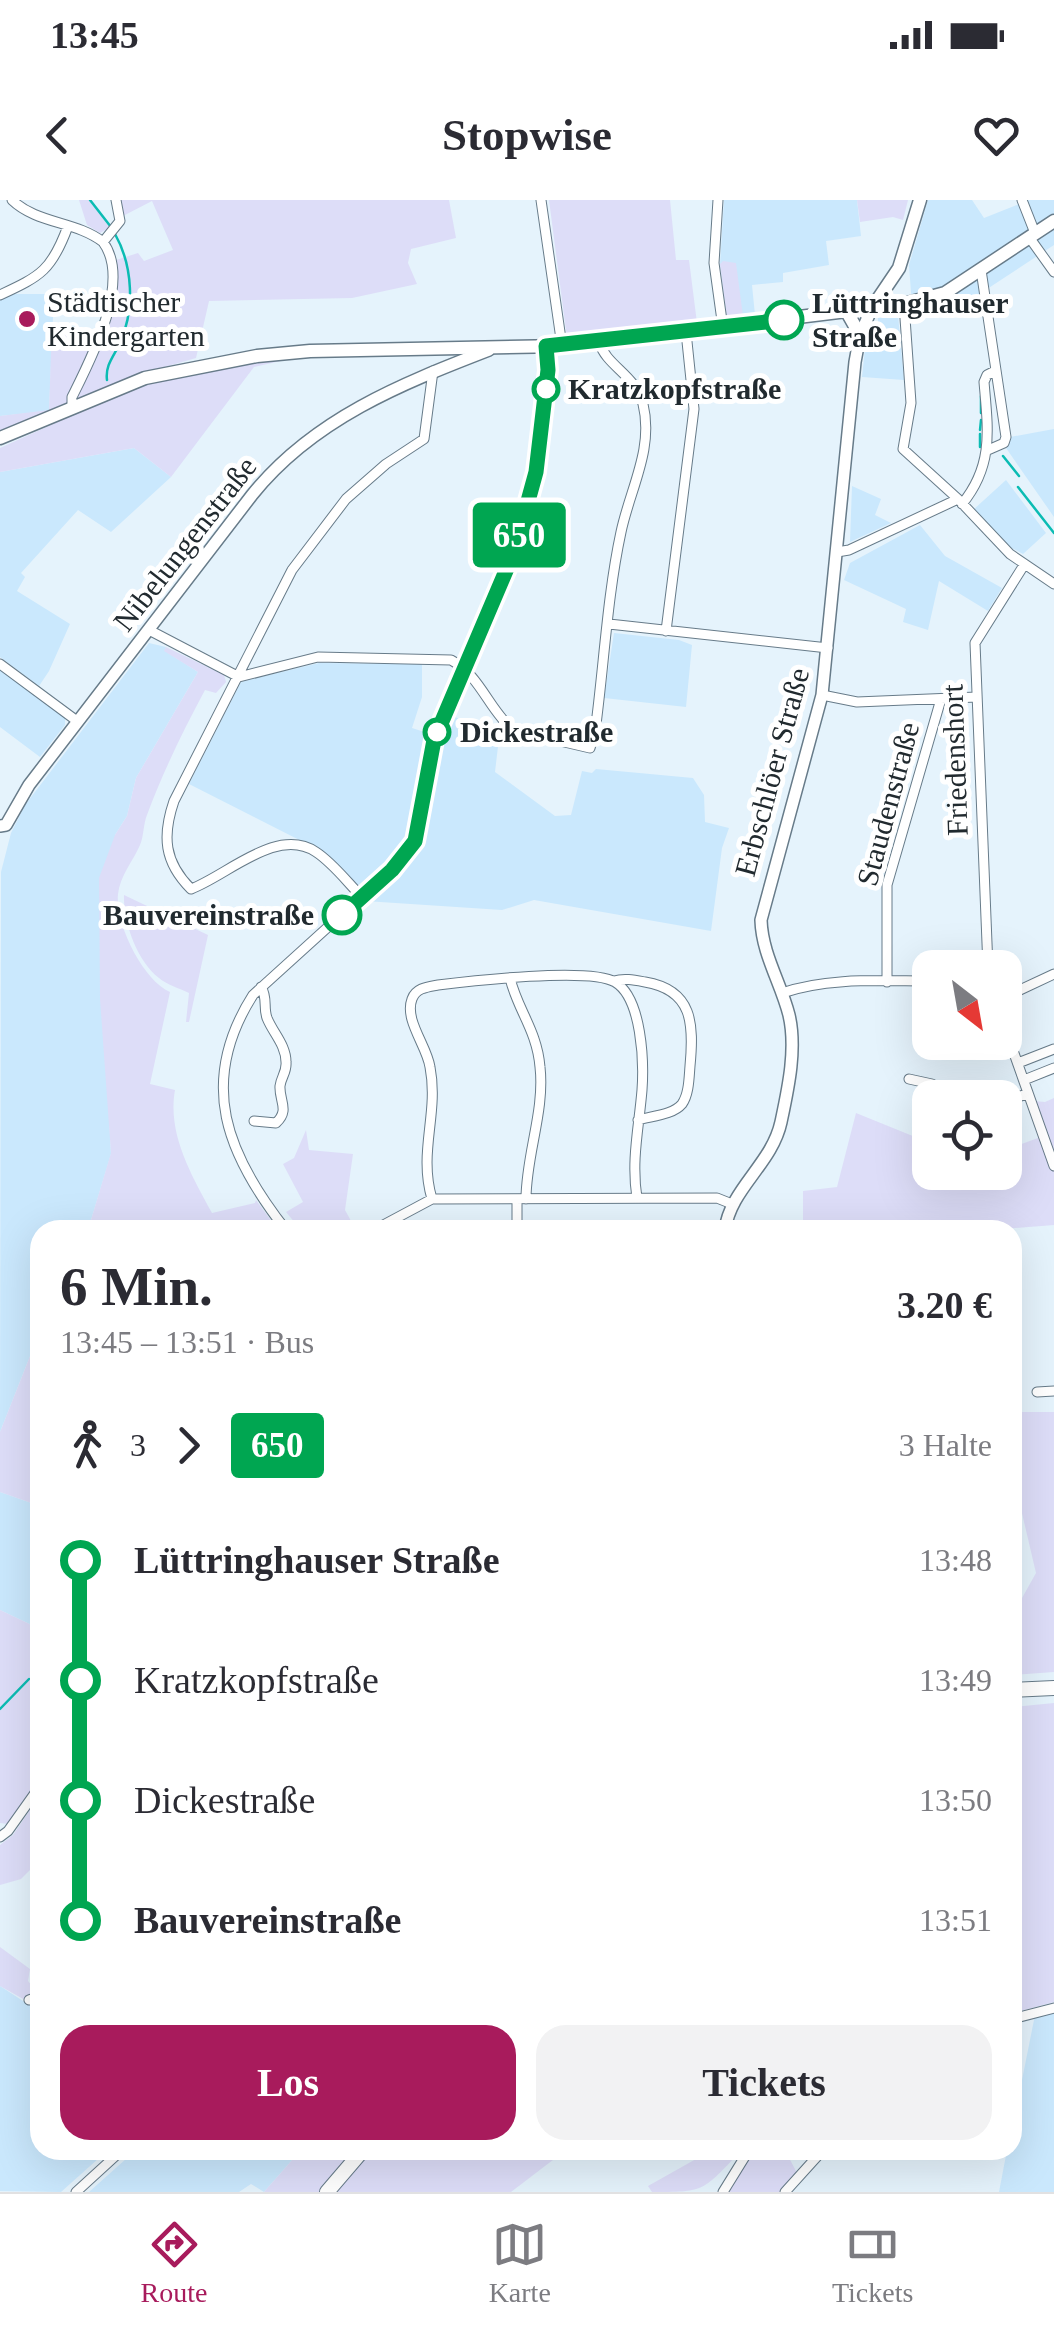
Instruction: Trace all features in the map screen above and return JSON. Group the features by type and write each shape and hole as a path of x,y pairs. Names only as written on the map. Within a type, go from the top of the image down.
{"main road":[{"path":"872,308 897,272 920,200"},
{"path":"0,438 145,378 197,365 310,350 562,346 904,304 941,295 1054,221"},
{"path":"847,312 860,335"},
{"path":"1022,1690 1054,1688"},
{"path":"327,2192 354,2160"}],"street":[{"path":"12,200 33,214 110,235"},
{"path":"72,404 104,330 112,282 110,235 120,216 116,200"},
{"path":"541,200 562,346"},
{"path":"718,200 714,263 723,328"},
{"path":"1022,200 1032,235 1054,272"},
{"path":"0,294 44,271 68,226"},
{"path":"981,270 1005,429 1004,444 988,450"},
{"path":"904,304 911,409 904,450 993,538 1054,584"},
{"name":"Erbschlöer Straße","path":"728,1220 732,1204 768,1157 781,1122 793,1035 767,955 761,920 822,695 860,335 872,308"},
{"path":"666,630 694,410 686,332"},
{"path":"150,630 239,677 318,657 451,660 465,668 513,730 584,748 592,743 621,532 642,464 645,417 636,387 599,342"},
{"path":"278,1220 237,1154 222,1104 228,1053 240,1015 262,986 362,897 405,856 415,841 434,740 514,552 536,472 548,370 546,346"},
{"name":"Nibelungenstraße","path":"0,826 6,825 17,801 283,460 334,422 432,370 492,348"},
{"path":"362,897 317,852 289,842 195,888 187,886 165,846 164,832 174,801 292,570 346,500 386,464 422,442 432,370"},
{"path":"837,552 960,502 977,483 988,450 984,382 987,374 996,371"},
{"name":"Friedenshort","path":"987,950 975,643 1024,565"},
{"path":"608,624 828,648"},
{"path":"0,664 77,722"},
{"path":"822,695 858,702 978,697"},
{"name":"Staudenstraße","path":"887,982 887,885 941,700"},
{"path":"0,807 17,801"},
{"path":"1022,989 1054,974"},
{"path":"432,1199 424,1165 433,1085 430,1062 411,1012 412,999 422,988 510,978 584,977 635,980 671,988 680,997 690,1020 691,1056 685,1101 675,1110 638,1120"},
{"path":"510,978 535,1038 541,1068 540,1099 518,1220"},
{"path":"614,981 632,1002 643,1062 632,1166 637,1198"},
{"path":"782,994 808,986 912,981"},
{"path":"254,1121 276,1123 283,1116 280,1088 287,1066 267,1018 262,986"},
{"path":"1018,1063 1054,1049"},
{"path":"1017,1060 1054,1166"},
{"path":"1024,1080 1054,1068"},
{"path":"909,1079 914,1080"},
{"path":"1022,1096 1026,1094"},
{"path":"393,1220 432,1199 717,1198 732,1204"},
{"path":"1037,1392 1054,1391"},
{"path":"0,1837 30,1800"},
{"path":"1022,2016 1054,2008"},
{"path":"76,2192 111,2160"},
{"path":"723,2192 743,2160"},
{"path":"785,2192 814,2160"}],"shaded area":[{"path":"79,200 90,200 111,227 100,233 87,225"},
{"path":"119,200 449,200 456,238 411,249 408,263 417,284 352,298 209,301 196,358 133,376 75,402 105,333 113,261 138,253 144,261 173,250 152,201 123,216"},
{"path":"549,200 670,200 676,260 689,260 697,323 567,338"},
{"path":"724,200 857,200 861,236 826,241 829,265 783,273 783,282 752,285 755,315 727,318 720,264"},
{"path":"857,200 908,200 903,220 893,217 860,222"},
{"path":"928,200 972,200 984,218 1029,200 1054,200 1054,245 949,314 913,319 909,265"},
{"path":"736,263 743,316 727,318 720,264"},
{"path":"13,294 54,294 49,411 0,416 0,300"},
{"path":"898,315 904,380 862,377 872,327 878,326 878,318"},
{"path":"52,325 100,333 66,406 0,431 0,416 49,410"},
{"path":"294,358 254,367 171,477 134,448 0,472 0,448 137,386 200,370"},
{"path":"1054,429 1054,517 1006,448 1010,437"},
{"path":"134,448 171,477 111,532 78,510 21,573 25,577 17,591 70,624 39,686 0,657 0,472"},
{"path":"1006,480 1046,533 1023,554 1004,544 973,510"},
{"path":"852,486 881,499 875,515 891,523 850,542"},
{"path":"920,525 945,556 1002,588 988,611 939,581 928,630 903,622 906,609 844,580 850,563"},
{"path":"614,633 692,645 686,707 604,698"},
{"path":"149,643 166,647 165,651 198,672 136,778 127,816 115,835 107,1079 111,1154 91,1220 30,1220 30,1356 0,1432 1,872 11,833 25,805"},
{"path":"166,647 224,675 226,682 216,693 205,690 197,705 160,783 140,845 119,887 121,920 133,950 150,976 170,992 150,1084 175,1090 178,1138 212,1213 256,1200 271,1220 91,1220 111,1153 100,999 99,878 115,835 127,816 136,778 198,672 164,651"},
{"path":"319,663 422,664 422,697 412,728 440,737 449,714 499,738 495,772 555,816 571,815 582,771 693,778 704,795 705,822 729,828 722,848 711,931 534,900 502,910 365,901 360,887 325,853 189,784 241,682"},
{"path":"0,669 65,717 65,725 40,757 0,727"},
{"path":"124,895 208,935 189,1022 189,993 169,985 151,971 129,929"},
{"path":"1054,1098 1054,1225 1022,1228 1022,1220 803,1220 803,1191 837,1187 856,1113 912,1136 912,1190 1022,1190 1022,1144 1038,1138 1034,1101"},
{"path":"306,1130 309,1150 353,1154 345,1210 350,1220 293,1220 286,1212 303,1202 283,1164 294,1158"},
{"path":"30,1356 30,1502 0,1492 0,1432"},
{"path":"1022,1412 1054,1412 1054,1672 1022,1674 1022,1598 1036,1573 1022,1513"},
{"path":"0,1492 30,1502 30,1624 0,1610"},
{"path":"0,1610 30,1624 30,1793 8,1824 0,1823"},
{"path":"1054,1703 1054,2002 1022,2011 1022,1706"},
{"path":"30,1810 30,1870 21,1879 0,1885 0,1845 13,1835"},
{"path":"0,1947 30,1969 30,1993 25,2000 0,1986"},
{"path":"0,1986 30,2006 30,2160 97,2160 61,2192 0,2191"},
{"path":"1054,2013 1054,2192 999,2192 1005,2160 1022,2160 1022,2080 1035,2015"},
{"path":"125,2160 292,2160 264,2192 251,2184 239,2192 89,2192"},
{"path":"292,2160 553,2160 511,2192 264,2192"},
{"path":"694,2160 732,2160 708,2183 692,2190 652,2192 648,2186"},
{"path":"746,2160 790,2160 797,2173 783,2192 727,2192"}],"waterway":[{"path":"90,200 111,227"},
{"path":"107,380 109,365 125,330 130,302 125,260 115,234"},
{"path":"981,396 981,413"},
{"path":"980,430 981,420"},
{"path":"980,434 980,447"},
{"path":"1003,456 1019,476"},
{"path":"1018,487 1054,533"},
{"path":"0,1709 29,1679"}],"bus line":[{"name":"650","path":"342,915 392,870 415,841 434,740 514,552 536,472 548,370 546,346 784,320"}],"place":[{"name":"Städtischer Kindergarten","path":"27,319"},
{"name":"Lüttringhauser Straße","path":"784,320"},
{"name":"Kratzkopfstraße","path":"546,389"},
{"name":"Dickestraße","path":"437,732"},
{"name":"Bauvereinstraße","path":"342,915"}]}
